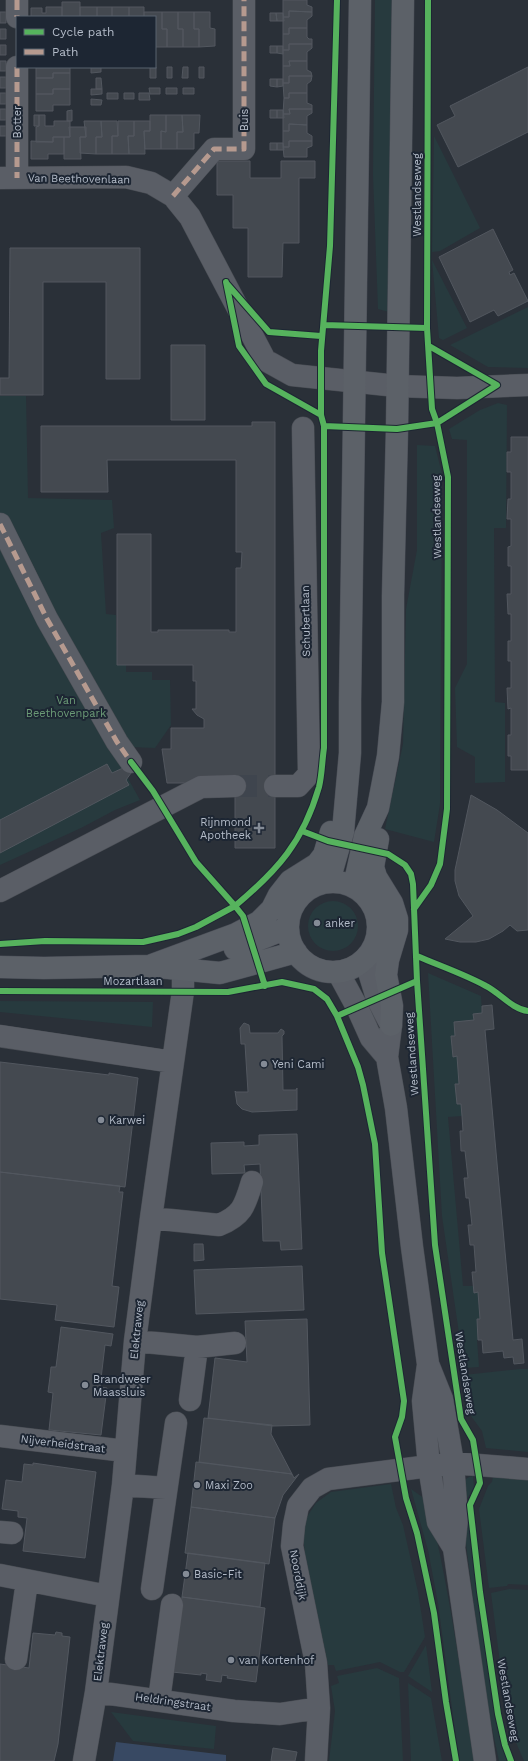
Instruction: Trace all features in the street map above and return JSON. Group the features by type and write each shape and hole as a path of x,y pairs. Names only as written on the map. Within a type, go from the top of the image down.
{"main road":[{"path":"329,881 343,832 350,753 354,382 357,326 360,0"},
{"name":"Westlandseweg","path":"354,886 365,836 378,808 388,756 393,702 393,596 403,0"},
{"path":"148,966 236,934 259,922 272,909 279,895 290,881 317,864 324,855 331,830 346,796"},
{"path":"378,808 378,838 373,867 376,877 392,903 397,919 397,930 388,960 386,975 392,1006 391,1024"},
{"path":"329,881 342,882 354,886 363,892 370,900 375,910 378,920 376,941 365,959 352,968 338,972 314,968 304,961 296,952 290,940 287,928 291,909 301,894 317,884 329,881"},
{"name":"Mozartlaan","path":"183,970 287,928"},
{"name":"Mozartlaan","path":"0,967 44,968 148,966 220,973 296,952"}],"street":[{"path":"17,0 17,16"},
{"name":"Buis","path":"173,196 214,149 244,148 244,0"},
{"name":"Botter","path":"9,178 17,68"},
{"name":"Van Beethovenlaan","path":"9,178 126,177 151,183 173,196 190,217 265,360 292,375 397,386 457,388 528,385"},
{"name":"Schubertlaan","path":"275,786 298,786 309,774 303,428"},
{"path":"0,524 47,618 117,742 131,762"},
{"path":"0,891 201,787 235,786"},
{"name":"Westlandseweg","path":"365,959 377,998 391,1024 387,1057 396,1108 412,1247 428,1364 442,1399 452,1463 457,1518 454,1548 485,1761"},
{"name":"Elektraweg","path":"96,1692 123,1485 135,1341 150,1218 183,991 183,970"},
{"path":"338,972 358,1007 371,1038 387,1057"},
{"path":"0,1036 173,1062"},
{"path":"150,1218 219,1225 229,1221 245,1206 252,1182"},
{"path":"135,1341 197,1347 235,1343"},
{"path":"190,1400 197,1347"},
{"name":"Westlandseweg","path":"428,1364 423,1401 429,1466 438,1522 454,1548"},
{"path":"152,1589 176,1422"},
{"name":"Nijverheidstraat","path":"0,1436 125,1451"},
{"name":"Noorddijk","path":"316,1761 319,1708 316,1663 292,1546 298,1506 312,1488 328,1479 452,1463 528,1469"},
{"path":"123,1485 166,1488"},
{"path":"0,1575 108,1596"},
{"path":"16,1659 27,1580"},
{"path":"159,1700 172,1605"},
{"path":"84,1761 96,1692"},
{"name":"Heldringstraat","path":"96,1692 234,1711 280,1714 319,1708"}],"green space":[{"path":"375,0 392,0 389,312 378,309 373,175"},
{"path":"434,136 480,228 440,251 432,252"},
{"path":"432,260 467,328 443,340 439,338"},
{"path":"528,307 528,368 488,367 450,345"},
{"name":"Van Beethovenpark","path":"0,396 26,396 28,498 112,500 114,528 101,533 106,614 116,615 117,665 126,665 126,672 152,672 152,680 170,680 171,725 155,748 130,747 115,755 140,800 115,810 81,828 0,865"},
{"path":"498,403 507,405 506,528 494,528 495,702 505,703 505,782 475,783 475,757 457,747 455,688 467,664 467,440 452,439 449,429 480,410"},
{"path":"417,445 435,446 442,474 440,804 434,842 385,829 403,744 406,609 417,550"},
{"path":"333,901 343,903 351,908 356,916 358,926 356,936 351,944 343,949 333,951 323,949 315,944 310,936 308,926 310,916 315,908 323,903"},
{"path":"428,973 481,996 482,1013 473,1014 474,1020 454,1022 455,1036 451,1036 453,1057 457,1056 459,1084 455,1084 461,1104 462,1116 448,1117 463,1286 474,1286 478,1292 480,1319 477,1320 477,1340 479,1367 464,1368 442,1216"},
{"path":"0,1001 153,1002 152,1027 0,1012"},
{"path":"528,1369 528,1452 486,1448 482,1431 471,1416 464,1375"},
{"path":"473,1476 474,1488 466,1500 495,1717 507,1761 499,1761 487,1704 459,1490 466,1479"},
{"path":"493,1476 528,1479 528,1585 508,1584 507,1586 489,1588 479,1509 488,1486 492,1482"},
{"path":"391,1484 396,1508 403,1525 418,1592 425,1637 404,1672 400,1672 380,1662 336,1671 334,1665 328,1665 305,1555 303,1534 305,1520 316,1503 331,1492"},
{"path":"411,1489 428,1501 448,1598 474,1761 459,1761 438,1603 428,1550"},
{"path":"509,1589 528,1590 528,1761 524,1761 508,1724 491,1593"},
{"path":"426,1645 432,1692 408,1676"},
{"path":"377,1668 399,1678 403,1761 329,1761 335,1711 331,1686 339,1683 337,1676"},
{"path":"408,1683 431,1698 442,1761 411,1761"},
{"path":"111,1712 216,1726 214,1749 133,1741"}],"water":[{"path":"116,1742 226,1755 226,1761 113,1761"}],"building":[{"path":"283,0 307,0 307,5 312,7 312,12 289,11 289,17 283,17"},
{"path":"62,2 80,2 80,16 62,16"},
{"path":"46,7 62,7 62,16 31,16 31,8 42,8 42,13 46,13"},
{"path":"80,7 97,7 97,16 80,16"},
{"path":"97,7 112,7 112,16 97,16"},
{"path":"112,7 129,7 129,16 112,16"},
{"path":"129,7 144,7 144,16 129,16"},
{"path":"289,11 312,12 312,16 307,20 307,28 289,28 289,34 283,34 283,17 289,17"},
{"path":"0,12 6,12 6,23 0,23"},
{"path":"144,12 162,12 162,29 167,29 167,47 156,47 156,16 144,16"},
{"path":"162,12 178,12 178,29 183,29 183,47 167,47 167,29 162,29"},
{"path":"178,12 194,12 194,29 199,29 199,47 183,47 183,29 178,29"},
{"path":"194,12 210,12 210,28 215,29 215,46 199,47 199,29 194,29"},
{"path":"270,13 276,13 277,21 270,21"},
{"path":"276,13 283,13 284,21 277,21"},
{"path":"289,28 307,28 307,37 312,39 312,44 289,44 289,50 283,50 283,34 289,34"},
{"path":"0,29 6,29 6,39 0,39"},
{"path":"289,44 312,44 312,48 307,52 307,61 289,61 290,66 283,66 283,50 289,50"},
{"path":"0,45 6,45 6,55 0,55"},
{"path":"270,46 277,46 277,53 270,53"},
{"path":"277,46 283,46 283,54 277,53"},
{"path":"0,61 6,61 6,71 0,71"},
{"path":"289,61 307,61 307,70 311,72 312,76 289,76 289,83 283,83 283,66 290,66"},
{"path":"167,67 172,67 172,78 167,78"},
{"path":"183,67 188,67 188,78 182,78"},
{"path":"199,67 204,67 204,78 199,78"},
{"path":"528,67 528,132 458,167 437,125 455,116 450,106"},
{"path":"36,68 70,68 70,73 53,73 53,78 36,78"},
{"path":"91,68 101,68 101,72 91,73"},
{"path":"150,68 156,68 156,78 150,78"},
{"path":"53,73 70,73 70,89 53,89 53,94 36,94 36,78 53,78"},
{"path":"289,76 312,76 311,81 307,84 307,93 289,93 289,98 284,98 283,83 289,83"},
{"path":"0,77 6,77 6,88 0,88"},
{"path":"96,78 101,78 102,89 96,89"},
{"path":"270,79 277,79 277,87 270,86"},
{"path":"277,79 283,79 283,86 277,87"},
{"path":"149,88 160,88 160,94 150,94"},
{"path":"166,88 177,88 177,94 166,94"},
{"path":"183,88 194,88 194,94 183,94"},
{"path":"53,89 70,89 70,105 53,105 53,111 36,111 36,94 53,94"},
{"path":"91,89 102,89 102,94 91,95"},
{"path":"0,93 6,93 6,104 0,104"},
{"path":"107,93 118,93 118,99 107,99"},
{"path":"124,93 134,93 134,99 124,99"},
{"path":"139,93 149,93 150,100 139,100"},
{"path":"289,93 307,93 307,103 312,105 312,109 289,109 290,114 283,114 284,98 289,98"},
{"path":"91,99 102,100 101,105 91,105"},
{"path":"0,109 6,109 6,120 0,120"},
{"path":"289,109 312,109 312,113 307,116 307,125 289,124 289,131 283,131 283,114 290,114"},
{"path":"72,110 72,121 67,121 67,111"},
{"path":"270,110 277,110 277,118 270,118"},
{"path":"277,110 283,110 284,118 277,118"},
{"path":"34,115 39,115 39,126 34,126"},
{"path":"39,115 45,115 45,126 54,126 54,121 70,121 70,137 53,137 53,142 36,142 36,127 39,126"},
{"path":"150,115 166,115 166,132 161,131 161,149 145,149 144,131 150,131"},
{"path":"166,115 182,115 183,132 177,132 177,149 161,149 161,131 166,132"},
{"path":"182,115 200,115 199,133 194,133 194,149 177,149 177,132 183,132"},
{"path":"84,121 101,121 102,137 96,137 96,154 80,153 80,137 86,137"},
{"path":"101,121 117,121 118,136 112,136 112,154 96,154 96,137 102,137"},
{"path":"118,121 134,121 134,136 128,136 129,154 112,154 112,136 118,136"},
{"path":"134,121 150,121 150,131 144,131 145,154 129,154 128,136 134,136"},
{"path":"289,124 307,125 307,133 312,136 312,141 289,141 289,147 283,147 283,131 289,131"},
{"path":"0,126 7,126 7,136 0,136"},
{"path":"69,127 86,127 86,137 80,137 81,159 64,159 64,137 70,137"},
{"path":"53,137 64,137 64,154 48,154 48,159 31,159 31,141 53,142"},
{"path":"289,141 312,141 312,146 307,148 307,157 284,157 283,147 289,147"},
{"path":"270,143 277,143 277,150 270,150"},
{"path":"277,143 283,143 284,150 277,150"},
{"path":"217,161 250,161 250,178 281,178 281,161 315,161 315,178 299,178 299,243 283,243 282,277 248,277 248,228 233,228 233,195 217,195"},
{"path":"493,229 513,270 509,272 510,275 514,273 528,301 498,316 494,310 470,322 439,257"},
{"path":"10,248 140,248 140,379 106,379 106,282 43,282 43,395 0,395 0,378 9,378"},
{"path":"171,345 205,345 205,420 171,420"},
{"path":"252,422 275,422 275,848 235,848 235,783 167,783 162,749 171,749 171,728 204,728 204,719 197,715 192,709 196,709 196,681 193,681 193,665 117,665 117,534 151,534 151,632 158,632 158,630 229,630 229,632 236,632 236,568 241,568 242,552 236,552 236,460 107,460 108,492 41,492 41,426 252,426"},
{"path":"511,437 528,437 528,770 511,770 511,756 508,756 508,735 511,735 511,708 508,709 507,688 511,688 511,661 508,661 508,641 511,641 511,614 508,614 507,594 511,594 511,566 508,566 508,547 511,546 511,519 507,519 508,499 511,499 511,472 507,472 507,452 511,452"},
{"path":"107,764 112,773 123,768 131,773 126,780 129,785 0,853 0,820"},
{"path":"471,795 497,810 528,833 528,930 517,931 510,925 489,939 476,942 460,942 445,939 473,916 459,896 455,881 455,870"},
{"path":"492,1005 494,1029 485,1030 513,1340 522,1339 524,1363 514,1364 513,1357 504,1358 503,1351 483,1353 482,1340 478,1340 477,1319 480,1319 478,1292 474,1293 472,1272 476,1272 474,1245 470,1245 468,1225 472,1225 469,1198 466,1198 464,1178 468,1178 465,1151 461,1151 460,1131 463,1131 461,1104 457,1104 455,1084 459,1084 457,1056 453,1057 451,1036 455,1036 454,1022 474,1020 473,1014 482,1013 482,1006"},
{"name":"Yeni Cami","path":"244,1023 249,1025 250,1033 278,1033 281,1029 284,1031 282,1036 283,1090 296,1090 297,1088 297,1110 252,1112 242,1109 237,1104 235,1091 248,1092 245,1044 241,1044 240,1028"},
{"path":"0,1062 109,1075 109,1073 138,1078 125,1187 0,1172"},
{"path":"297,1134 302,1249 281,1250 280,1241 263,1241 260,1164 244,1165 245,1173 212,1174 211,1143 244,1142 244,1146 259,1145 259,1135"},
{"path":"0,1172 120,1186 119,1192 123,1192 112,1286 119,1287 114,1327 55,1320 57,1305 0,1299"},
{"path":"194,1244 203,1244 204,1260 194,1261"},
{"path":"302,1266 304,1310 196,1314 194,1270"},
{"path":"307,1319 310,1425 273,1426 208,1418 215,1358 247,1362 245,1321"},
{"path":"61,1327 113,1334 111,1346 105,1345 100,1387 107,1388 101,1435 49,1430 53,1393 48,1392 51,1367 56,1367"},
{"path":"204,1418 272,1425 271,1434 292,1474 199,1462"},
{"path":"196,1462 292,1474 294,1478 299,1474 283,1495 275,1518 191,1507"},
{"path":"33,1463 96,1472 85,1558 23,1551 27,1518 18,1517 18,1511 2,1509 6,1480 22,1482 24,1464 33,1465"},
{"path":"191,1507 275,1518 269,1564 185,1553"},
{"path":"188,1553 265,1563 260,1607 182,1597"},
{"path":"182,1597 265,1608 256,1682 227,1678 228,1676 222,1675 221,1682 206,1680 207,1674 201,1673 201,1675 172,1672"},
{"path":"56,1632 62,1633 62,1636 70,1637 58,1744 54,1761 0,1761 0,1664 29,1668 33,1633 55,1635"},
{"path":"273,1748 297,1752 295,1761 271,1761"}],"tunnel":[{"path":"235,786 275,786"}],"marked path":[{"path":"17,0 17,16"},
{"path":"173,196 214,149 244,149 244,0"},
{"path":"17,68 17,178"},
{"path":"0,524 47,619 117,742 131,762"}],"cycle path":[{"path":"265,986 243,916 235,906 264,880 287,854 297,839 313,806 319,787 324,748 324,426 321,415 321,351 330,246 337,0"},
{"path":"414,909 431,885 440,864 447,809 448,477 437,423 432,409 427,328 428,0"},
{"path":"226,282 239,346 266,384 321,415"},
{"path":"227,284 269,332 321,336"},
{"path":"324,325 427,328"},
{"path":"324,426 397,429 437,423 497,385 429,346"},
{"path":"0,944 45,941 143,942 178,934 196,927 235,906 196,862 153,791 131,762"},
{"path":"302,831 328,841 388,854 405,865 411,874 413,884 417,981 435,1245 461,1419 473,1440 480,1483 470,1505 480,1592 498,1714 505,1745 511,1761"},
{"path":"417,956 478,982 491,989 511,1004 522,1010 528,1011"},
{"path":"0,991 228,992 282,982 314,989 327,999 337,1016 417,981"},
{"path":"337,1016 358,1067 375,1144 382,1253 404,1401 402,1417 395,1437 406,1498 417,1533 434,1613 446,1702 456,1761"}],"place":[{"name":"Rijnmond Apotheek","path":"259,828"},
{"name":"anker","path":"317,923"},
{"name":"Yeni Cami","path":"264,1064"},
{"name":"Karwei","path":"101,1120"},
{"name":"Brandweer Maassluis","path":"85,1385"},
{"name":"Maxi Zoo","path":"197,1485"},
{"name":"Basic-Fit","path":"186,1574"},
{"name":"van Kortenhof","path":"231,1660"}]}
